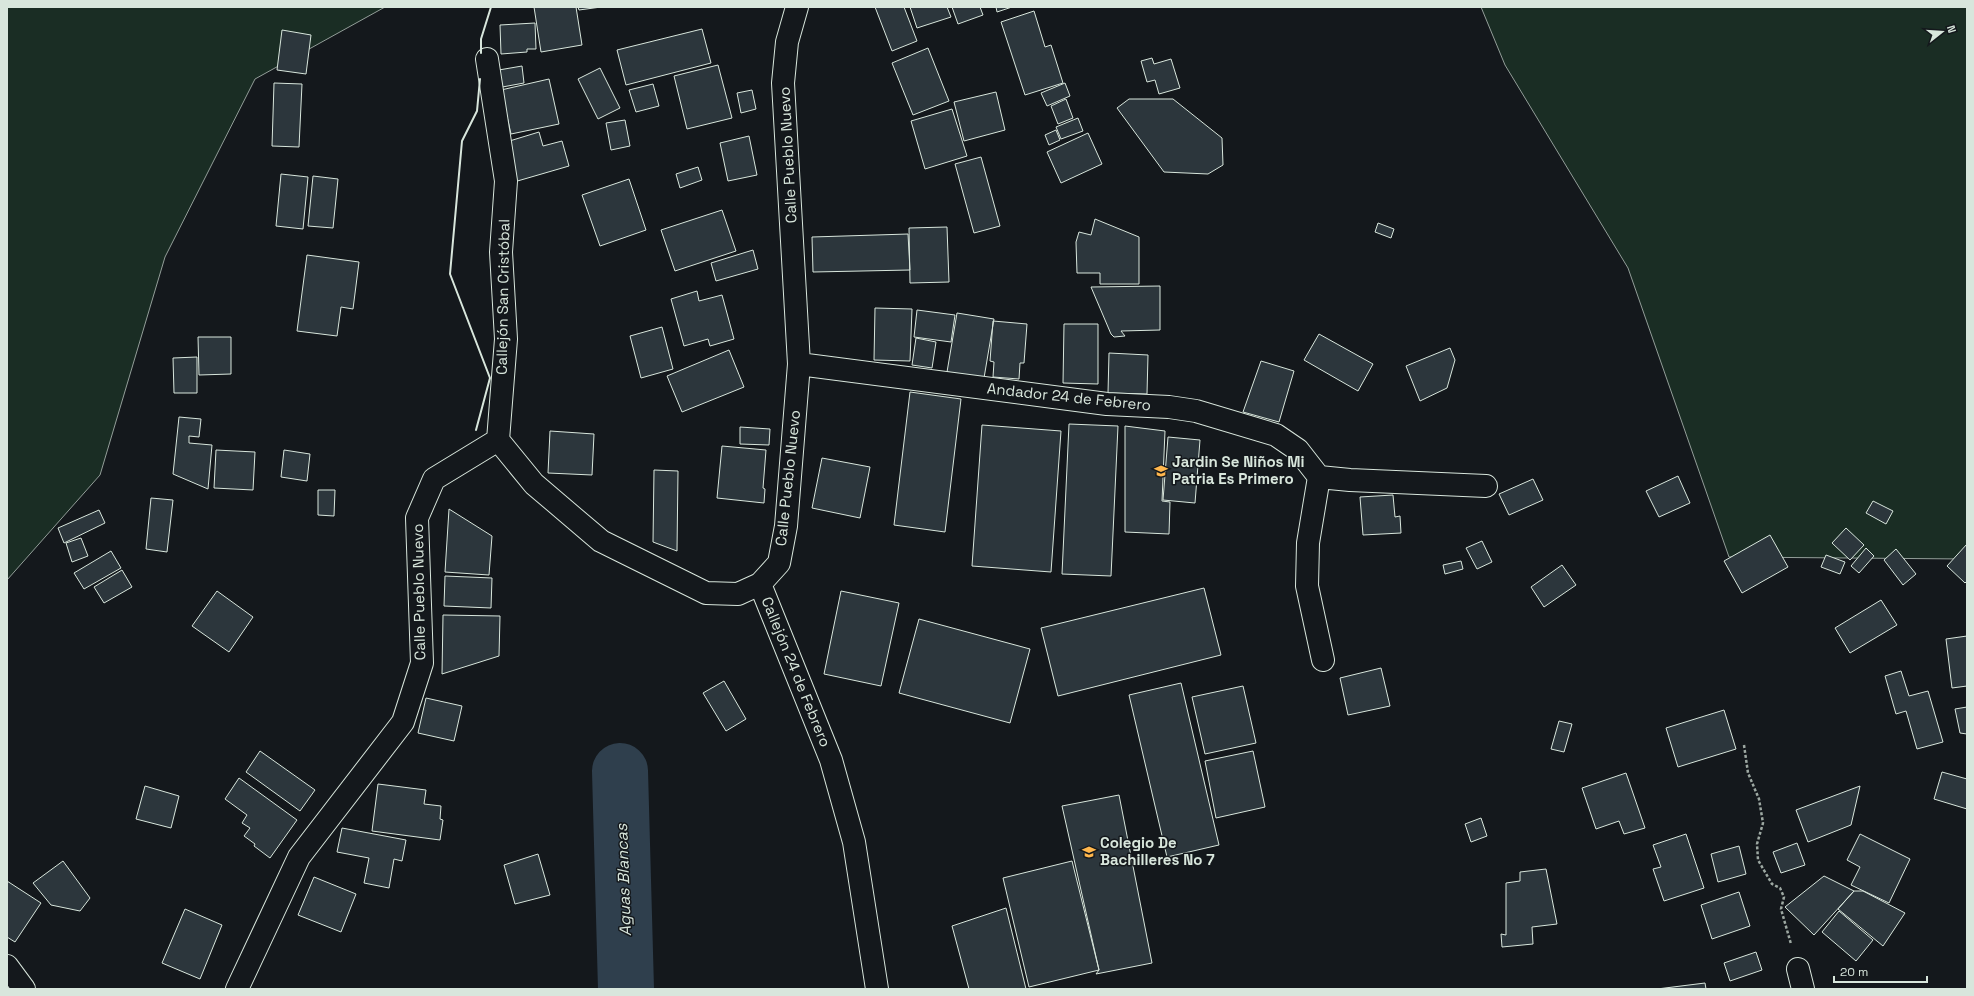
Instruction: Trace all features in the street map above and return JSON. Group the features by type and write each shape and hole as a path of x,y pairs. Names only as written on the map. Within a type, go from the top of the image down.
{"street":[{"name":"Calle Pueblo Nuevo","path":"237,989 298,857 403,722 422,663 417,518 434,479 494,443 534,484 601,541 706,593 738,594 760,584 779,563 786,526 799,364 783,83 787,42 797,7"},
{"name":"Callejón San Cristóbal","path":"487,59 506,182 501,252 506,339 494,443"},
{"name":"Andador 24 de Febrero","path":"799,364 1107,404 1169,407 1196,411 1276,435 1298,450 1319,477"},
{"path":"1323,660 1307,586 1308,544 1319,477 1350,480 1486,486"},
{"name":"Callejón 24 de Febrero","path":"760,584 831,760 854,842 877,989"},
{"path":"7,966 24,989"}],"path":[{"path":"1744,745 1748,773 1759,799 1763,823 1757,844 1758,860 1772,884 1780,888 1784,898 1782,909 1800,979"}],"green space":[{"path":"7,7 385,7 255,79 165,257 100,475 7,580"},
{"path":"1481,7 1967,7 1967,559 1729,557 1628,268 1505,65"}],"building":[{"path":"534,7 576,7 582,45 541,52"},
{"path":"578,7 601,7 579,10"},
{"path":"875,7 904,7 917,41 892,51"},
{"path":"910,7 947,7 951,17 917,28"},
{"path":"952,7 980,7 983,15 958,24"},
{"path":"996,7 1012,7 997,12"},
{"path":"1034,11 1045,47 1051,45 1063,83 1025,95 1001,22"},
{"path":"535,23 536,49 527,49 527,52 501,54 500,25"},
{"path":"702,29 711,63 626,85 617,50"},
{"path":"282,30 311,35 306,74 277,70"},
{"path":"928,48 949,101 913,115 892,63"},
{"path":"1152,58 1154,64 1171,59 1180,88 1159,94 1155,80 1147,82 1141,61"},
{"path":"718,65 732,118 687,129 674,76"},
{"path":"522,66 524,83 497,88 493,71"},
{"path":"600,68 620,108 598,119 578,79"},
{"path":"549,79 559,124 511,134 501,90"},
{"path":"274,83 302,84 299,147 272,146"},
{"path":"1065,83 1070,96 1047,106 1041,93"},
{"path":"653,84 659,106 636,112 629,90"},
{"path":"752,90 756,109 741,113 737,93"},
{"path":"996,92 1005,130 964,141 954,102"},
{"path":"1066,99 1073,118 1058,124 1051,106"},
{"path":"1129,99 1173,99 1222,138 1223,165 1208,174 1164,172 1117,108"},
{"path":"952,109 967,156 925,169 911,121"},
{"path":"1078,118 1083,131 1061,139 1056,127"},
{"path":"625,120 630,146 611,150 606,123"},
{"path":"1056,130 1060,140 1049,145 1045,135"},
{"path":"539,132 543,146 562,141 569,166 514,182 503,143"},
{"path":"1088,133 1102,164 1061,183 1047,152"},
{"path":"749,136 757,175 728,181 720,143"},
{"path":"981,157 1000,226 974,233 955,164"},
{"path":"698,167 702,180 680,188 676,174"},
{"path":"281,174 308,177 303,229 276,226"},
{"path":"313,176 338,179 333,228 308,226"},
{"path":"629,179 646,230 600,246 582,195"},
{"path":"722,210 736,251 675,271 661,230"},
{"path":"1095,219 1139,237 1139,284 1100,284 1100,273 1077,273 1076,242 1079,232 1091,235"},
{"path":"1378,223 1394,229 1391,238 1375,232"},
{"path":"947,227 949,282 910,283 909,228"},
{"path":"908,234 910,270 813,272 812,237"},
{"path":"753,250 758,269 716,281 711,263"},
{"path":"307,255 359,262 353,309 341,307 337,336 297,331"},
{"path":"1160,286 1160,330 1121,331 1125,336 1114,337 1111,334 1091,287"},
{"path":"697,291 699,301 722,295 734,339 710,346 708,339 684,346 671,299"},
{"path":"875,308 912,309 910,361 874,360"},
{"path":"917,310 955,315 951,342 914,337"},
{"path":"957,313 994,319 984,378 947,372"},
{"path":"993,321 1027,324 1024,363 1020,363 1019,379 993,377 994,362 990,361"},
{"path":"1064,324 1098,324 1098,384 1063,383"},
{"path":"662,327 673,369 641,378 630,336"},
{"path":"1319,334 1373,364 1358,391 1304,360"},
{"path":"198,337 231,337 231,374 199,375"},
{"path":"916,338 936,342 932,368 912,365"},
{"path":"1450,348 1455,360 1447,388 1420,401 1406,366"},
{"path":"729,350 744,387 682,412 667,376"},
{"path":"1109,353 1148,355 1147,394 1108,393"},
{"path":"197,357 197,393 174,393 173,358"},
{"path":"1261,361 1294,371 1279,422 1243,412"},
{"path":"910,392 961,399 945,532 894,525"},
{"path":"179,417 201,419 199,437 189,436 189,443 212,445 208,489 173,474"},
{"path":"1069,424 1118,426 1111,576 1062,574"},
{"path":"982,425 1061,431 1051,572 972,566"},
{"path":"1125,426 1165,431 1162,501 1170,502 1169,534 1125,532"},
{"path":"740,427 770,429 769,445 740,444"},
{"path":"550,431 594,434 592,475 548,473"},
{"path":"1168,437 1200,440 1195,503 1163,500"},
{"path":"722,446 766,450 763,488 765,489 764,503 717,498"},
{"path":"216,450 255,452 253,490 214,488"},
{"path":"284,450 310,454 307,481 281,477"},
{"path":"822,458 870,467 860,518 812,508"},
{"path":"654,470 678,471 677,551 653,542"},
{"path":"1678,476 1690,503 1659,517 1646,491"},
{"path":"1533,479 1543,500 1509,515 1499,494"},
{"path":"318,490 335,490 334,516 318,515"},
{"path":"1393,495 1395,517 1400,516 1401,533 1363,535 1360,497"},
{"path":"151,498 173,500 167,552 146,549"},
{"path":"1873,501 1893,511 1886,524 1866,513"},
{"path":"449,509 492,536 489,575 445,572"},
{"path":"99,510 105,523 64,543 58,528"},
{"path":"1846,528 1864,545 1850,560 1832,543"},
{"path":"1770,535 1788,567 1742,593 1724,561"},
{"path":"81,538 88,556 72,562 66,543"},
{"path":"1482,541 1492,562 1477,569 1466,548"},
{"path":"1967,544 1967,581 1965,583 1947,566"},
{"path":"1866,548 1874,556 1859,573 1851,566"},
{"path":"1896,549 1916,574 1903,585 1884,560"},
{"path":"111,551 121,568 84,589 74,573"},
{"path":"1826,555 1845,562 1840,574 1821,567"},
{"path":"1461,561 1463,569 1445,574 1443,565"},
{"path":"1562,565 1576,585 1544,607 1531,587"},
{"path":"122,570 132,587 104,603 94,587"},
{"path":"445,576 492,578 491,608 444,606"},
{"path":"1204,588 1221,655 1058,696 1041,628"},
{"path":"217,591 253,617 229,652 192,626"},
{"path":"841,591 899,603 881,686 824,674"},
{"path":"1881,600 1897,625 1850,653 1835,628"},
{"path":"443,615 500,616 499,656 442,674"},
{"path":"919,619 1030,649 1010,723 899,693"},
{"path":"1967,636 1967,686 1952,688 1946,639"},
{"path":"1381,668 1390,706 1348,715 1340,678"},
{"path":"1901,671 1909,696 1928,691 1943,742 1917,749 1906,711 1896,714 1885,676"},
{"path":"724,681 746,719 726,731 703,693"},
{"path":"1181,683 1219,845 1167,857 1129,695"},
{"path":"1243,686 1256,743 1205,754 1192,697"},
{"path":"426,698 462,706 454,741 418,733"},
{"path":"1967,707 1967,734 1960,733 1955,709"},
{"path":"1724,710 1736,749 1678,767 1666,728"},
{"path":"1559,721 1572,724 1564,752 1551,749"},
{"path":"260,751 315,790 300,811 246,772"},
{"path":"1253,751 1265,807 1216,818 1205,761"},
{"path":"1942,772 1967,779 1967,809 1934,799"},
{"path":"1626,773 1645,828 1624,834 1619,821 1596,829 1582,788"},
{"path":"239,778 297,820 270,858 244,836 250,828 242,823 247,815 225,799"},
{"path":"378,784 426,790 424,804 441,806 440,819 443,820 440,840 372,831"},
{"path":"145,786 179,796 171,828 136,819"},
{"path":"1860,786 1851,825 1808,842 1796,810"},
{"path":"1119,795 1152,963 1096,974 1099,970 1062,806"},
{"path":"1481,818 1487,836 1471,842 1465,824"},
{"path":"342,828 406,840 402,861 394,859 389,888 364,883 369,858 337,852"},
{"path":"1686,834 1704,888 1664,901 1653,869 1661,867 1653,845"},
{"path":"1860,834 1910,859 1889,903 1851,885 1860,867 1847,860"},
{"path":"1797,843 1805,865 1781,873 1773,852"},
{"path":"1739,846 1746,874 1718,882 1711,854"},
{"path":"538,854 550,895 515,904 504,865"},
{"path":"63,861 90,898 80,911 51,905 33,883"},
{"path":"1072,861 1099,970 1029,987 1003,878"},
{"path":"1546,869 1557,924 1532,927 1533,944 1502,947 1501,934 1506,935 1506,883 1520,881 1520,872"},
{"path":"1824,876 1854,891 1814,935 1785,907"},
{"path":"314,877 356,894 341,932 298,915"},
{"path":"7,881 41,903 15,942 7,937"},
{"path":"1854,891 1863,891 1905,913 1883,946 1838,909"},
{"path":"1739,892 1750,926 1712,939 1701,905"},
{"path":"1006,908 1026,989 969,989 952,926"},
{"path":"185,909 222,925 200,979 162,963"},
{"path":"1839,911 1873,940 1856,961 1822,932"},
{"path":"1756,952 1762,970 1730,981 1724,963"},
{"path":"1705,983 1706,989 1657,989"}],"waterway":[{"name":"Aguas Blancas","path":"620,771 626,989"}],"wall":[{"path":"481,53 481,39 491,7"},
{"path":"476,430 490,378 450,274 462,141 477,111 480,79"}],"place":[{"name":"Jardin Se Niños Mi Patria Es Primero","path":"1161,471"},
{"name":"Colegio De Bachilleres No 7","path":"1089,852"}]}
